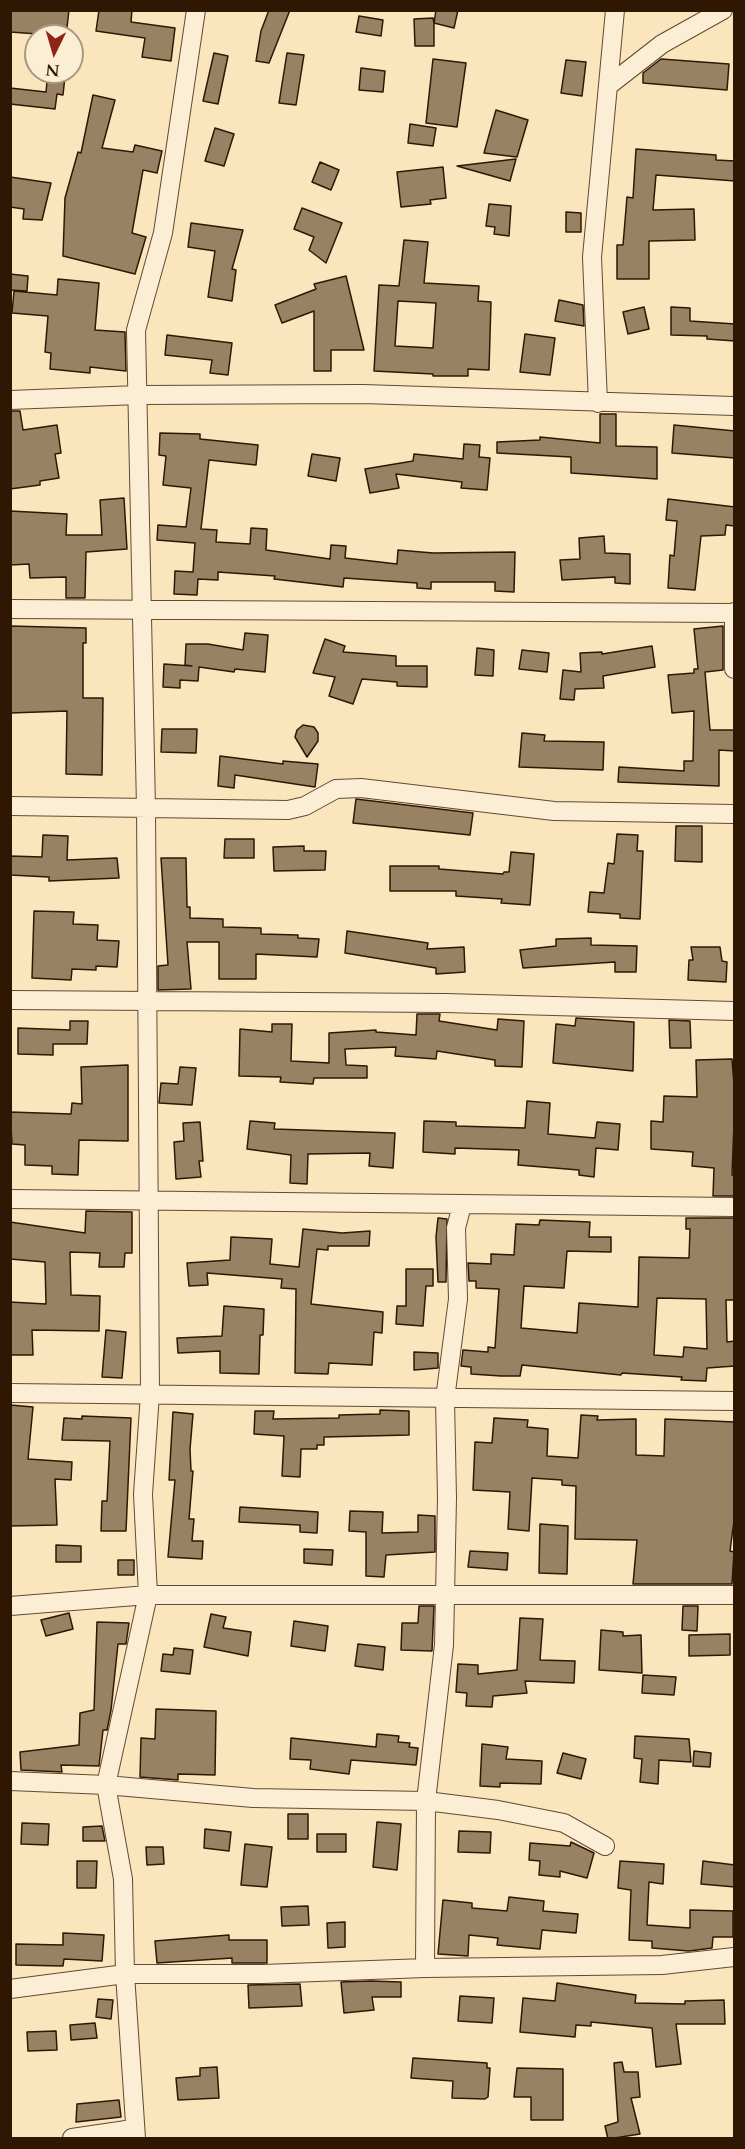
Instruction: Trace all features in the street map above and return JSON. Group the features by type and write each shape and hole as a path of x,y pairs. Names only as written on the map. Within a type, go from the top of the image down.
{"street":[{"path":"72,2139 135,2134 125,1974 123,1879 106,1785 148,1594 143,1494 150,1394 146,808 136,330 163,233 196,10"},
{"path":"598,403 592,257 615,10"},
{"path":"608,86 662,44 723,10"},
{"path":"10,400 138,395 363,394 735,406"},
{"path":"10,609 734,612 735,669"},
{"path":"10,806 288,810 305,806 336,789 361,788 554,812 734,813 735,820"},
{"path":"10,1000 445,1003 735,1011"},
{"path":"10,1199 735,1207"},
{"path":"424,1968 426,1801 444,1645 447,1498 445,1399 458,1299 456,1228 462,1205"},
{"path":"10,1393 735,1401"},
{"path":"10,1606 148,1594 735,1595"},
{"path":"10,1781 106,1785 253,1798 426,1801 498,1810 564,1823 605,1846"},
{"path":"10,1989 125,1974 263,1974 424,1968 662,1965 735,1956"}],"building":[{"path":"10,10 69,10 67,24 24,24 24,33 10,32"},
{"path":"99,10 132,10 131,22 175,28 171,61 142,57 145,38 96,31"},
{"path":"269,10 290,10 269,63 256,61 261,31"},
{"path":"436,10 458,10 454,28 434,23"},
{"path":"359,16 383,20 381,36 356,32"},
{"path":"433,18 434,46 415,46 414,19"},
{"path":"214,53 228,56 218,104 203,101"},
{"path":"287,53 304,55 296,105 279,103"},
{"path":"433,59 466,63 457,127 426,123"},
{"path":"661,59 729,64 727,90 643,83 643,73"},
{"path":"566,60 586,62 582,96 561,93"},
{"path":"361,68 385,71 383,92 359,90"},
{"path":"47,84 64,84 63,95 57,94 55,109 10,104 10,88 46,92"},
{"path":"93,95 115,100 102,148 133,152 135,145 162,151 157,173 143,170 132,233 146,237 135,274 63,256 65,198 78,152 81,153"},
{"path":"496,110 528,120 517,157 484,153"},
{"path":"410,124 436,128 433,146 408,143"},
{"path":"215,128 234,134 224,166 205,161"},
{"path":"636,149 716,155 716,160 735,161 735,181 656,175 653,210 694,209 695,240 649,241 649,279 617,279 617,245 623,245 627,197 633,198"},
{"path":"516,159 510,181 457,166"},
{"path":"320,162 339,170 331,190 312,182"},
{"path":"443,167 446,198 430,200 431,204 401,207 397,172"},
{"path":"10,177 51,183 42,220 23,219 24,209 10,207"},
{"path":"489,204 511,206 509,236 494,234 495,227 486,226"},
{"path":"302,208 342,223 326,263 309,250 314,237 294,229"},
{"path":"566,212 581,213 581,232 566,232"},
{"path":"191,223 243,230 232,269 236,270 232,301 208,297 215,251 188,247"},
{"path":"404,240 428,242 424,283 479,286 478,301 491,302 489,370 468,369 468,376 433,376 433,374 374,371 379,285 399,286","holes":["398,301 436,303 433,348 395,346"]},
{"path":"10,274 28,276 27,291 10,290"},
{"path":"346,276 364,350 331,350 331,371 314,371 314,311 282,323 275,305 316,289 314,284"},
{"path":"58,279 99,283 95,330 125,332 126,371 90,367 90,373 50,369 51,353 45,352 48,316 12,313 14,291 57,295"},
{"path":"559,300 583,305 584,326 555,321"},
{"path":"644,307 649,329 628,334 623,312"},
{"path":"671,307 690,308 690,321 735,324 735,341 707,339 707,336 671,335"},
{"path":"525,334 555,338 550,375 520,372"},
{"path":"167,335 232,343 228,375 210,373 212,360 165,355"},
{"path":"10,411 20,411 23,430 57,425 61,453 55,454 59,478 40,481 40,485 10,489"},
{"path":"600,414 616,414 616,446 657,447 657,479 571,473 571,457 497,453 497,442 540,440 540,437 600,443"},
{"path":"674,425 735,431 735,458 672,453"},
{"path":"160,433 200,434 200,439 258,445 256,465 209,460 201,529 217,530 216,542 250,544 251,528 267,529 266,550 330,559 331,545 346,546 345,558 397,564 398,550 433,553 515,552 514,592 495,591 495,582 431,582 431,589 417,588 417,583 344,578 343,587 274,579 275,576 218,572 218,580 198,579 197,595 174,594 175,571 193,572 195,543 157,540 158,525 186,527 191,488 163,485 166,456 159,455"},
{"path":"464,444 480,445 479,457 490,458 487,490 461,488 462,482 396,474 399,488 370,493 365,469 413,461 414,454 463,459"},
{"path":"312,454 340,458 336,481 308,476"},
{"path":"124,498 127,549 86,552 85,598 66,598 66,577 30,578 29,564 10,565 10,511 67,514 66,535 102,535 100,500"},
{"path":"668,499 735,507 735,526 726,525 725,535 701,536 695,590 668,588 670,555 674,556 677,521 666,520"},
{"path":"604,536 605,553 630,554 630,584 615,583 615,577 562,580 560,560 580,559 579,538"},
{"path":"10,626 86,628 86,643 83,643 83,698 103,698 102,775 66,774 67,711 10,713"},
{"path":"723,626 723,670 705,672 710,730 735,730 735,751 719,750 719,786 618,782 619,767 684,771 684,761 693,761 694,711 672,713 668,675 694,673 694,669 698,669 694,629"},
{"path":"245,633 268,635 265,672 235,669 234,672 199,667 198,681 180,680 180,688 163,687 164,664 192,666 185,665 186,644 208,644 243,650"},
{"path":"325,639 345,646 343,652 396,656 396,666 427,666 427,687 397,686 397,682 362,679 353,704 329,696 335,677 313,673"},
{"path":"652,646 655,667 603,676 604,688 575,689 574,700 560,699 563,670 581,672 580,653 602,652 602,654"},
{"path":"477,648 494,650 493,676 475,675"},
{"path":"522,650 549,653 547,672 519,669"},
{"path":"303,725 314,727 318,733 318,741 307,757 295,737 297,730"},
{"path":"162,729 197,729 196,753 161,752"},
{"path":"522,733 545,735 544,741 604,742 603,770 519,767"},
{"path":"220,756 283,764 283,761 318,764 315,787 235,775 234,788 218,786"},
{"path":"356,799 473,813 470,835 353,823"},
{"path":"676,826 702,826 702,862 675,861"},
{"path":"617,834 638,835 637,851 643,851 640,919 620,918 620,914 588,912 590,892 604,893 608,863 614,864"},
{"path":"43,835 68,836 67,860 117,858 119,878 49,881 49,877 10,875 10,856 42,857"},
{"path":"225,839 254,839 254,858 224,858"},
{"path":"304,846 304,851 326,851 325,870 274,871 273,847"},
{"path":"511,852 534,854 530,905 501,903 502,899 456,896 456,891 390,891 390,866 439,866 439,869 503,874 509,872"},
{"path":"161,858 186,858 187,907 190,907 190,918 223,919 223,927 261,928 261,934 298,935 298,938 319,939 317,957 256,954 256,979 219,979 219,942 187,942 191,989 158,990 158,966 168,965"},
{"path":"34,911 74,912 73,924 98,925 97,940 119,941 117,967 96,966 96,970 72,969 71,980 32,978"},
{"path":"347,931 428,943 427,949 464,947 465,972 436,974 436,968 345,953"},
{"path":"591,938 591,945 637,946 636,972 615,972 615,962 523,968 520,950 556,946 556,939"},
{"path":"691,947 720,947 722,961 727,962 726,982 688,980 689,960 693,960"},
{"path":"417,1014 440,1014 439,1021 497,1030 498,1019 524,1021 522,1067 495,1066 495,1060 437,1051 436,1059 395,1056 396,1047 345,1049 346,1065 367,1066 367,1078 314,1078 313,1084 280,1082 281,1077 239,1076 240,1029 272,1032 272,1024 292,1024 291,1061 329,1063 329,1033 376,1030 376,1032 416,1035"},
{"path":"576,1018 634,1022 633,1071 553,1063 556,1024 575,1026"},
{"path":"669,1020 690,1021 691,1048 670,1048"},
{"path":"70,1021 88,1021 87,1044 53,1044 53,1055 18,1054 18,1028 70,1030"},
{"path":"732,1059 735,1098 732,1175 735,1175 735,1196 713,1196 714,1168 692,1166 693,1152 651,1149 651,1121 663,1122 664,1096 697,1097 696,1060"},
{"path":"128,1065 128,1141 79,1140 78,1175 52,1174 52,1166 25,1165 25,1145 12,1144 10,1112 71,1114 72,1103 82,1104 81,1067"},
{"path":"180,1067 196,1068 192,1105 159,1103 161,1083 178,1084"},
{"path":"527,1101 550,1103 548,1134 595,1138 597,1122 620,1124 618,1150 596,1148 594,1177 579,1175 579,1170 518,1165 519,1150 455,1148 455,1154 423,1152 424,1121 456,1122 456,1126 525,1128"},
{"path":"250,1121 275,1123 274,1129 395,1133 393,1168 369,1166 370,1153 308,1154 307,1184 290,1183 291,1155 247,1149"},
{"path":"200,1122 203,1161 199,1161 201,1177 176,1179 174,1142 184,1141 183,1123"},
{"path":"86,1211 132,1212 132,1253 125,1253 124,1267 99,1267 100,1253 70,1252 71,1295 100,1296 99,1331 32,1330 33,1355 10,1355 10,1302 46,1304 45,1262 10,1259 10,1222 85,1233"},
{"path":"438,1218 447,1219 446,1282 438,1282 436,1237"},
{"path":"686,1218 735,1218 735,1300 726,1300 727,1342 735,1341 735,1366 707,1368 706,1381 681,1380 682,1377 622,1373 621,1375 522,1365 520,1376 501,1376 471,1374 471,1367 461,1366 463,1350 488,1352 488,1347 495,1348 499,1289 476,1288 476,1281 469,1281 468,1263 491,1264 491,1254 514,1255 516,1224 539,1225 540,1220 590,1222 589,1237 611,1237 611,1252 567,1251 564,1288 524,1286 521,1328 577,1333 579,1303 638,1307 639,1257 689,1258 690,1229 686,1229","holes":["657,1298 706,1299 707,1349 684,1347 683,1357 654,1355"]},
{"path":"303,1229 342,1233 370,1231 369,1246 328,1246 328,1250 317,1249 311,1304 383,1312 382,1333 374,1332 372,1365 329,1363 328,1374 295,1373 296,1289 281,1288 282,1279 207,1273 208,1285 189,1286 187,1263 230,1260 231,1237 272,1239 270,1264 299,1267"},
{"path":"406,1269 433,1269 433,1286 426,1286 423,1326 396,1324 397,1306 406,1306"},
{"path":"224,1306 264,1309 263,1335 260,1335 259,1374 220,1373 220,1351 178,1353 177,1338 222,1336"},
{"path":"106,1330 126,1332 122,1378 102,1377"},
{"path":"414,1352 438,1353 438,1368 414,1370"},
{"path":"10,1405 33,1407 28,1459 72,1462 71,1480 55,1479 57,1525 10,1526"},
{"path":"380,1410 409,1411 409,1435 324,1437 324,1445 317,1445 317,1449 301,1449 300,1477 282,1476 284,1436 254,1434 255,1411 274,1411 273,1419 339,1418 339,1415 380,1414"},
{"path":"173,1412 193,1414 190,1449 191,1471 193,1471 189,1519 194,1519 192,1541 203,1541 202,1559 168,1557 175,1480 169,1480"},
{"path":"581,1415 598,1416 597,1420 636,1419 636,1455 664,1456 665,1419 735,1422 735,1513 730,1551 734,1552 732,1584 633,1584 637,1540 575,1539 576,1486 562,1485 562,1480 532,1478 529,1531 508,1529 510,1492 473,1490 475,1442 492,1443 494,1418 528,1420 527,1427 548,1429 547,1456 578,1458"},
{"path":"82,1416 131,1418 126,1531 101,1531 102,1501 107,1501 110,1441 62,1440 64,1418 82,1419"},
{"path":"240,1507 318,1512 317,1533 300,1532 300,1525 239,1522"},
{"path":"350,1511 383,1512 382,1533 418,1532 418,1515 435,1516 435,1552 386,1555 384,1577 366,1576 366,1532 349,1531"},
{"path":"540,1524 568,1526 567,1574 539,1573"},
{"path":"56,1545 81,1546 81,1562 56,1562"},
{"path":"304,1549 333,1550 332,1565 304,1563"},
{"path":"470,1551 508,1553 507,1570 468,1567"},
{"path":"118,1560 134,1560 134,1575 118,1575"},
{"path":"419,1606 434,1606 432,1651 401,1650 402,1623 418,1623"},
{"path":"683,1606 698,1606 697,1631 682,1630"},
{"path":"69,1613 73,1629 46,1636 41,1620"},
{"path":"211,1614 226,1617 223,1628 251,1632 248,1656 204,1647"},
{"path":"520,1618 543,1619 540,1660 575,1661 574,1683 525,1681 527,1693 493,1696 492,1707 466,1706 467,1693 456,1692 458,1664 478,1665 478,1674 517,1670"},
{"path":"294,1621 328,1626 325,1651 291,1646"},
{"path":"97,1622 129,1623 126,1644 118,1644 111,1710 107,1730 103,1730 99,1766 61,1765 62,1772 21,1770 20,1752 79,1745 80,1713 94,1710"},
{"path":"601,1630 623,1632 623,1636 641,1635 642,1673 599,1670"},
{"path":"730,1634 730,1655 689,1656 689,1635"},
{"path":"358,1644 385,1647 383,1670 355,1666"},
{"path":"174,1648 193,1650 190,1674 161,1671 163,1654 173,1655"},
{"path":"643,1675 676,1677 674,1695 642,1693"},
{"path":"156,1709 216,1711 215,1775 178,1774 178,1780 140,1777 141,1738 155,1739"},
{"path":"377,1734 399,1736 398,1742 410,1743 409,1747 418,1748 416,1765 351,1760 349,1774 310,1769 311,1760 290,1759 291,1738 376,1747"},
{"path":"635,1736 689,1739 691,1762 659,1760 658,1784 640,1782 642,1759 634,1758"},
{"path":"482,1744 508,1747 506,1759 542,1761 541,1784 500,1783 500,1787 480,1786"},
{"path":"694,1751 711,1753 710,1767 693,1766"},
{"path":"563,1753 586,1759 581,1779 557,1773"},
{"path":"288,1814 308,1814 308,1839 288,1839"},
{"path":"377,1822 401,1824 397,1870 373,1867"},
{"path":"22,1823 49,1824 48,1845 21,1844"},
{"path":"102,1826 105,1841 83,1841 83,1827"},
{"path":"205,1829 231,1832 229,1851 204,1848"},
{"path":"459,1831 491,1832 490,1853 458,1852"},
{"path":"317,1834 346,1834 346,1852 317,1852"},
{"path":"571,1842 594,1853 587,1878 560,1871 560,1877 539,1875 540,1861 529,1860 530,1843 570,1846"},
{"path":"245,1844 272,1847 267,1887 241,1885"},
{"path":"146,1847 163,1847 164,1864 147,1865"},
{"path":"77,1861 97,1861 96,1888 77,1888"},
{"path":"620,1861 664,1864 663,1884 649,1882 647,1925 690,1928 690,1910 733,1911 733,1937 713,1937 712,1948 689,1951 652,1948 652,1941 629,1940 631,1890 618,1888"},
{"path":"703,1861 735,1865 735,1887 701,1884"},
{"path":"509,1897 544,1901 543,1911 578,1914 576,1933 542,1930 540,1949 497,1945 498,1938 469,1935 468,1956 438,1954 443,1900 472,1903 472,1908 507,1911"},
{"path":"308,1906 309,1925 282,1926 281,1907"},
{"path":"345,1922 345,1947 328,1948 327,1923"},
{"path":"63,1933 104,1935 102,1961 64,1959 63,1966 16,1965 16,1944 63,1945"},
{"path":"229,1935 229,1940 267,1940 267,1963 232,1963 232,1958 157,1963 155,1941"},
{"path":"341,1982 401,1982 401,1997 372,1997 374,2010 344,2013"},
{"path":"557,1983 636,1995 635,2003 685,2004 685,2001 724,2000 725,2024 676,2024 681,2064 656,2067 652,2028 591,2022 591,2026 576,2025 575,2037 520,2032 523,1998 555,2001"},
{"path":"300,1984 302,2006 249,2008 248,1985"},
{"path":"460,1996 494,1998 492,2023 458,2021"},
{"path":"98,1999 113,2000 111,2019 96,2017"},
{"path":"95,2023 97,2038 71,2040 70,2025"},
{"path":"56,2031 57,2050 28,2051 27,2032"},
{"path":"413,2058 487,2063 487,2068 490,2068 488,2097 485,2099 452,2098 453,2081 411,2078"},
{"path":"622,2062 624,2072 638,2072 640,2097 631,2098 640,2134 608,2139 605,2126 618,2122 614,2063"},
{"path":"217,2067 219,2098 178,2100 176,2078 200,2076 200,2068"},
{"path":"517,2068 563,2069 563,2120 531,2120 531,2097 514,2097"},
{"path":"119,2100 121,2117 76,2122 77,2104"}]}
